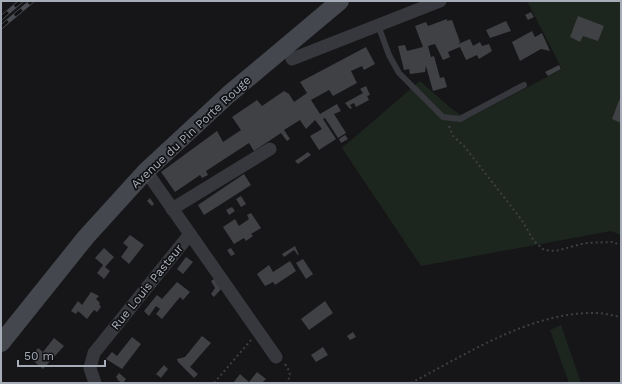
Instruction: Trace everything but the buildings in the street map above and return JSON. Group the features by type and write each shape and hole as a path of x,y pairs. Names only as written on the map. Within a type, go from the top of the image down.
{"main road":[{"name":"Avenue du Pin Porte Rouge","path":"1,343 86,237 146,171 243,82 340,3"}],"street":[{"path":"292,59 440,1"},
{"path":"172,209 270,149"},
{"name":"Rue Louis Pasteur","path":"146,171 276,357"},
{"name":"Rue Louis Pasteur","path":"95,383 90,368 94,353 190,234"}],"lane":[{"path":"378,25 389,55 399,73 443,117 449,119 460,119 524,84"}],"path":[{"path":"449,119 453,136 464,146 521,219 534,241 544,250 556,251 585,243 612,242 621,245"},
{"path":"411,383 518,329 560,315 598,312 621,317"},
{"path":"214,383 244,347 260,333"},
{"path":"276,357 284,361 290,372 286,383"}],"shaded area":[{"path":"527,1 621,1 621,235 611,231 421,266 342,148 420,81 452,109 467,119 562,69"},
{"path":"561,325 581,383 569,383 550,330"}],"railway":[{"path":"1,18 21,1"},
{"path":"1,27 32,1"}]}
